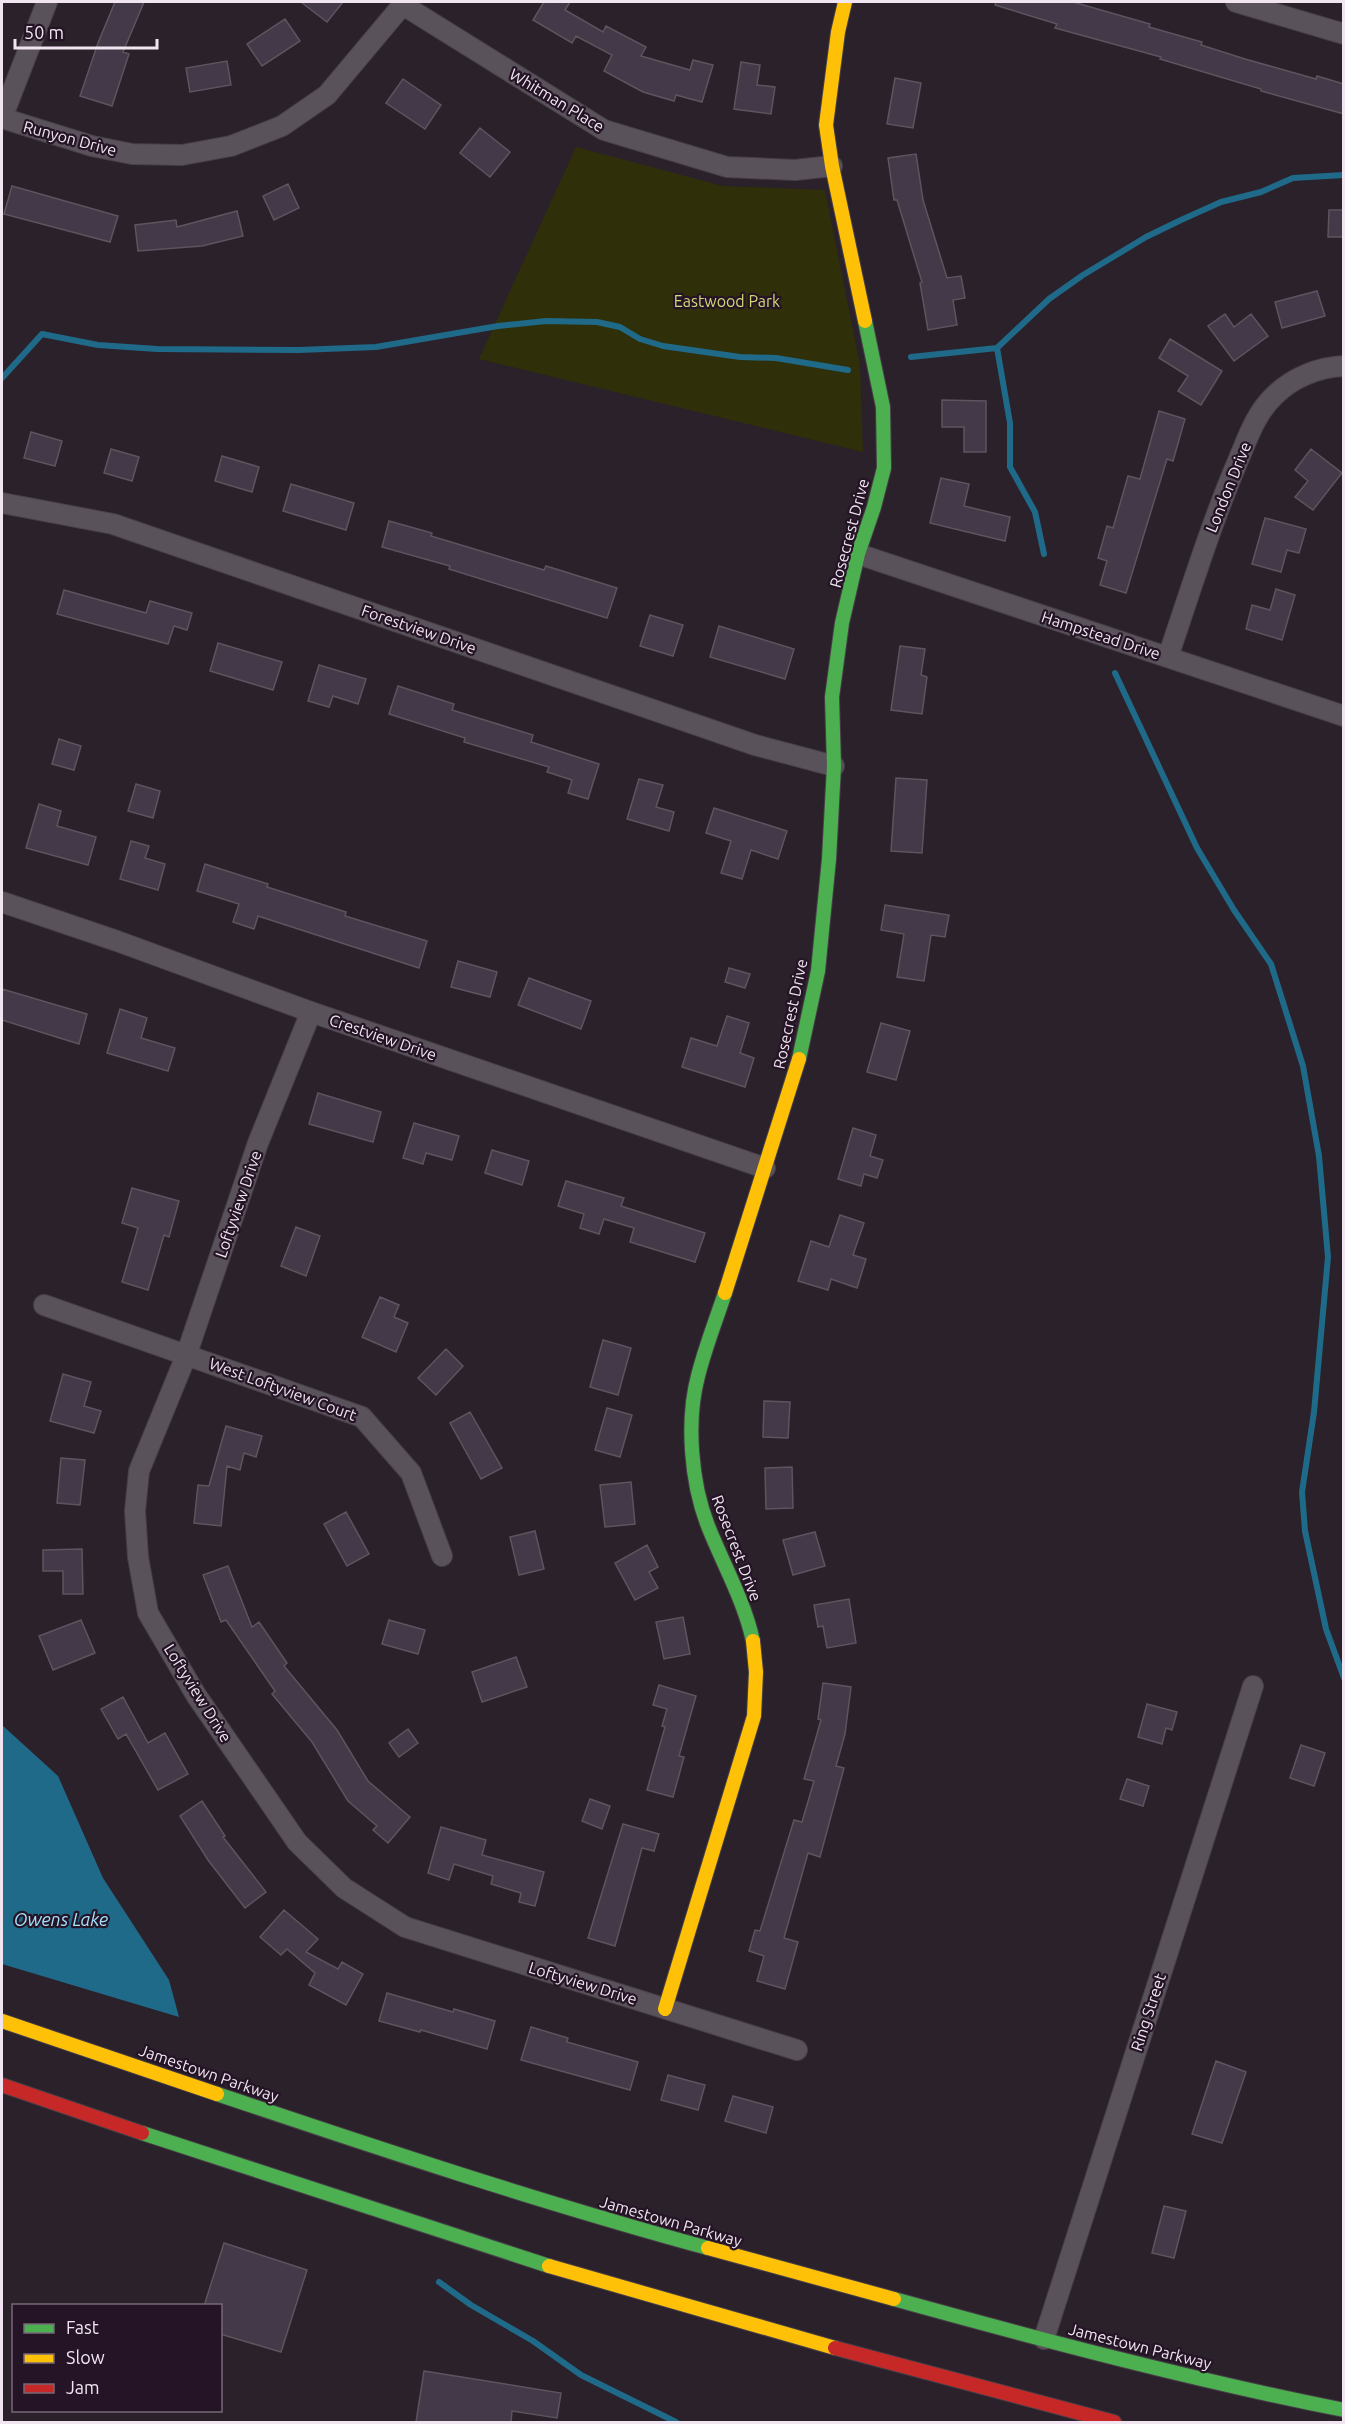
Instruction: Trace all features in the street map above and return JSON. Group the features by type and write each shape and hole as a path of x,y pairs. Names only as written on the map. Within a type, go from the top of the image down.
{"main road":[{"name":"Rosecrest Drive","path":"665,2009 754,1716 756,1668 750,1629 733,1581 714,1544 696,1489 692,1428 697,1378 796,1068 818,970 829,860 834,766 832,697 842,623 858,554 884,468 883,407 832,166 826,125 838,32 845,2"},
{"name":"Jamestown Parkway","path":"2,2020 332,2133 634,2228 765,2266 1044,2339 1288,2399 1344,2410"},
{"path":"2,2085 313,2190 616,2286 890,2364 1114,2422"}],"street":[{"path":"2,118 47,2"},
{"path":"1236,2 1344,34"},
{"name":"Runyon Drive","path":"2,118 92,146 132,154 182,154 231,146 282,126 327,95 404,3"},
{"name":"Whitman Place","path":"404,3 604,130 727,167 795,170 832,166"},
{"name":"London Drive","path":"1168,657 1218,508 1256,418 1272,396 1289,383 1313,371 1344,366"},
{"name":"Forestview Drive","path":"2,503 113,524 755,745 834,766"},
{"name":"Hampstead Drive","path":"858,554 1344,716"},
{"name":"Crestview Drive","path":"2,902 117,941 311,1012 765,1168"},
{"name":"Loftyview Drive","path":"311,1012 258,1143 186,1356 140,1471 135,1511 138,1557 148,1613 196,1695 297,1842 344,1888 405,1927 797,2050"},
{"name":"West Loftyview Court","path":"44,1305 186,1356 223,1366 362,1417 411,1473 442,1556"},
{"name":"Ring Street","path":"1044,2339 1253,1686"}],"green space":[{"name":"Eastwood Park","path":"576,147 723,186 825,190 860,365 863,452 479,359"}],"water":[{"name":"Owens Lake","path":"2,1725 58,1776 103,1878 169,1980 179,2017 2,1964"}],"building":[{"path":"115,2 144,2 123,52 129,54 112,106 80,96"},
{"path":"301,2 343,2 327,22"},
{"path":"544,2 570,2 565,10 603,32 606,26 646,47 641,56 690,70 693,60 713,65 702,102 676,95 674,101 643,92 604,71 612,55 576,36 572,43 533,20"},
{"path":"996,2 1073,2 1150,24 1149,27 1202,42 1201,45 1245,59 1316,79 1317,76 1344,84 1344,114 1261,91 1261,89 1160,59 1161,57 1055,28 1057,24 995,5"},
{"path":"285,19 300,41 262,66 247,44"},
{"path":"227,61 231,85 190,92 186,68"},
{"path":"741,62 760,65 757,85 775,87 771,114 734,109"},
{"path":"895,78 921,83 913,128 887,124"},
{"path":"403,79 441,105 425,129 386,103"},
{"path":"480,128 510,152 490,177 460,153"},
{"path":"916,154 923,200 947,278 961,276 965,298 953,300 957,325 928,330 920,283 922,282 897,200 894,200 888,158"},
{"path":"288,184 299,208 274,220 263,196"},
{"path":"12,186 118,216 110,242 4,214"},
{"path":"1329,210 1344,210 1344,237 1328,237"},
{"path":"237,211 243,236 202,246 138,251 135,225 176,220 177,227"},
{"path":"1317,291 1325,316 1282,328 1275,302"},
{"path":"1225,314 1234,327 1251,314 1268,336 1234,361 1208,326"},
{"path":"1170,339 1222,371 1201,405 1178,391 1188,376 1159,358"},
{"path":"942,400 986,401 986,452 964,452 964,427 942,427"},
{"path":"1159,411 1185,419 1173,461 1167,459 1126,593 1100,585 1107,561 1098,558 1107,526 1113,528 1128,476 1140,479"},
{"path":"31,432 62,441 55,466 24,458"},
{"path":"111,449 139,457 132,481 104,473"},
{"path":"1311,449 1342,473 1313,510 1295,497 1308,481 1295,470"},
{"path":"222,456 259,467 252,492 215,481"},
{"path":"941,478 969,484 964,506 1010,517 1005,541 930,523"},
{"path":"291,484 354,503 346,530 283,511"},
{"path":"1265,518 1306,529 1299,553 1287,550 1281,572 1252,564"},
{"path":"389,521 544,570 546,566 617,588 607,618 449,569 450,566 382,547"},
{"path":"1276,589 1295,595 1282,640 1246,629 1252,605 1270,610"},
{"path":"64,590 146,613 150,601 192,613 187,630 174,626 168,644 57,614"},
{"path":"650,615 683,625 673,656 640,646"},
{"path":"719,626 794,649 785,679 710,657"},
{"path":"218,643 282,662 273,690 210,671"},
{"path":"900,646 925,649 921,675 927,677 922,714 891,710"},
{"path":"319,665 366,679 358,704 333,696 329,707 308,701"},
{"path":"398,686 454,704 452,710 533,735 531,742 599,764 588,799 568,793 572,780 547,772 549,767 464,742 465,738 389,714"},
{"path":"59,739 81,746 74,770 52,764"},
{"path":"896,778 927,780 922,853 891,851"},
{"path":"639,779 663,785 656,807 674,812 669,831 627,819"},
{"path":"136,784 160,791 153,818 128,811"},
{"path":"39,804 61,811 57,826 96,837 88,865 26,848"},
{"path":"714,808 787,831 778,859 751,850 742,879 721,873 731,841 706,833"},
{"path":"131,841 149,846 145,858 165,864 158,890 120,879"},
{"path":"205,864 346,912 345,916 427,941 419,968 258,916 254,929 233,922 239,904 197,891"},
{"path":"885,905 949,915 945,937 931,935 924,981 897,977 904,934 881,930"},
{"path":"458,961 497,972 490,997 451,987"},
{"path":"729,968 750,974 745,988 725,982"},
{"path":"529,978 591,1001 581,1029 518,1005"},
{"path":"2,989 87,1014 79,1044 2,1020"},
{"path":"120,1009 147,1018 141,1038 175,1048 168,1071 107,1053"},
{"path":"727,1016 749,1023 740,1053 754,1058 745,1087 682,1067 691,1038 717,1046"},
{"path":"881,1023 910,1031 896,1080 867,1072"},
{"path":"318,1093 381,1112 373,1142 309,1124"},
{"path":"414,1123 459,1136 452,1160 426,1153 423,1164 403,1158"},
{"path":"853,1128 876,1135 870,1156 883,1160 877,1178 864,1174 861,1186 838,1179"},
{"path":"492,1150 529,1161 522,1185 485,1173"},
{"path":"566,1181 624,1198 621,1206 705,1233 695,1262 630,1242 634,1228 604,1219 599,1234 580,1228 584,1214 558,1206"},
{"path":"132,1188 179,1201 169,1237 164,1235 148,1290 122,1282 138,1228 122,1223"},
{"path":"840,1215 864,1223 853,1255 866,1259 857,1288 831,1279 828,1290 798,1281 811,1241 829,1247"},
{"path":"296,1227 320,1236 306,1276 281,1266"},
{"path":"380,1297 399,1305 394,1317 408,1323 396,1352 362,1337"},
{"path":"603,1340 631,1348 618,1395 590,1387"},
{"path":"446,1349 463,1366 436,1395 418,1378"},
{"path":"63,1374 91,1382 84,1406 101,1411 94,1433 50,1421"},
{"path":"764,1401 790,1402 788,1438 763,1437"},
{"path":"607,1408 632,1415 620,1457 595,1450"},
{"path":"470,1412 502,1468 481,1479 450,1423"},
{"path":"226,1426 262,1436 256,1457 244,1453 240,1470 227,1466 221,1526 194,1523 198,1485 209,1486"},
{"path":"61,1458 85,1460 80,1505 57,1503"},
{"path":"792,1467 793,1508 766,1509 765,1468"},
{"path":"631,1482 635,1524 605,1527 600,1485"},
{"path":"346,1512 369,1554 347,1566 324,1524"},
{"path":"535,1531 544,1569 519,1575 510,1537"},
{"path":"815,1532 825,1566 793,1575 783,1540"},
{"path":"647,1545 658,1567 649,1572 658,1588 635,1600 615,1563"},
{"path":"82,1549 83,1594 63,1594 63,1571 43,1571 43,1550"},
{"path":"228,1566 252,1627 259,1622 287,1663 284,1666 337,1730 368,1781 410,1817 388,1843 373,1830 377,1826 348,1801 312,1742 272,1694 275,1691 226,1620 221,1622 203,1575"},
{"path":"849,1599 856,1643 827,1648 823,1626 818,1627 814,1605"},
{"path":"683,1617 690,1654 664,1659 656,1622"},
{"path":"81,1620 95,1653 53,1670 39,1636"},
{"path":"389,1620 425,1630 418,1654 382,1644"},
{"path":"516,1657 527,1687 482,1702 472,1672"},
{"path":"823,1683 851,1687 845,1734 836,1766 844,1768 820,1857 808,1853 784,1938 798,1942 785,1989 757,1981 764,1956 749,1951 755,1930 760,1931 794,1820 802,1822 814,1781 804,1779 821,1720 818,1719"},
{"path":"659,1685 696,1696 679,1756 684,1757 673,1797 647,1790 665,1727 662,1726 667,1709 653,1705"},
{"path":"123,1697 148,1743 165,1733 188,1774 158,1790 126,1734 118,1739 101,1709"},
{"path":"1147,1704 1177,1712 1172,1730 1166,1728 1162,1744 1138,1737"},
{"path":"408,1729 418,1743 399,1757 389,1743"},
{"path":"1301,1745 1325,1753 1314,1786 1290,1778"},
{"path":"1127,1779 1149,1786 1143,1806 1120,1799"},
{"path":"590,1799 610,1806 602,1829 582,1821"},
{"path":"202,1801 225,1836 223,1837 266,1892 245,1908 208,1860 180,1816"},
{"path":"623,1824 659,1834 654,1851 642,1848 615,1946 588,1938"},
{"path":"441,1827 486,1840 482,1855 544,1872 535,1906 519,1902 521,1893 491,1884 493,1876 454,1864 449,1880 428,1873"},
{"path":"284,1910 318,1939 306,1952 338,1969 342,1962 363,1974 346,2005 309,1985 315,1973 287,1949 281,1955 260,1937"},
{"path":"387,1993 453,2012 454,2009 495,2021 487,2049 421,2030 420,2032 379,2021"},
{"path":"531,2027 568,2038 567,2042 638,2062 630,2090 521,2060"},
{"path":"1216,2061 1246,2072 1222,2143 1192,2134"},
{"path":"668,2075 705,2085 698,2110 661,2100"},
{"path":"733,2096 773,2107 766,2133 725,2121"},
{"path":"1164,2206 1186,2211 1174,2258 1152,2253"},
{"path":"224,2243 307,2270 281,2352 222,2335 222,2304 205,2304"},
{"path":"424,2371 561,2393 557,2418 512,2411 511,2422 416,2422"}],"waterway":[{"path":"911,357 997,348 1049,299 1083,275 1146,237 1221,202 1261,192 1293,178 1344,175"},
{"path":"2,378 42,334 98,345 157,349 299,350 376,347 498,326 546,321 597,322 620,327 640,339 663,346 740,357 776,358 848,370"},
{"path":"997,348 1010,423 1010,467 1035,512 1044,554"},
{"path":"1115,673 1197,848 1234,910 1271,964 1303,1066 1319,1156 1328,1257 1314,1412 1302,1492 1305,1531 1326,1629 1344,1678"},
{"path":"439,2282 471,2305 533,2341 581,2375 676,2422"}],"traffic: fast":[{"path":"799,1059 818,971 829,859 834,766 832,697 842,623 858,554 884,468 883,407 865,321"},
{"path":"725,1293 704,1355 694,1394 692,1452 702,1509 739,1597 753,1641"},
{"path":"217,2094 523,2194 708,2248"},
{"path":"142,2133 549,2266"},
{"path":"894,2299 1118,2359 1344,2410"}],"traffic: slow":[{"path":"845,2 838,32 826,125 832,166 865,321"},
{"path":"725,1293 799,1059"},
{"path":"665,2009 754,1716 756,1672 753,1641"},
{"path":"2,2021 217,2094"},
{"path":"708,2248 894,2299"},
{"path":"549,2266 835,2348"}],"traffic: jam":[{"path":"2,2085 142,2133"},
{"path":"835,2348 1114,2422"}]}
